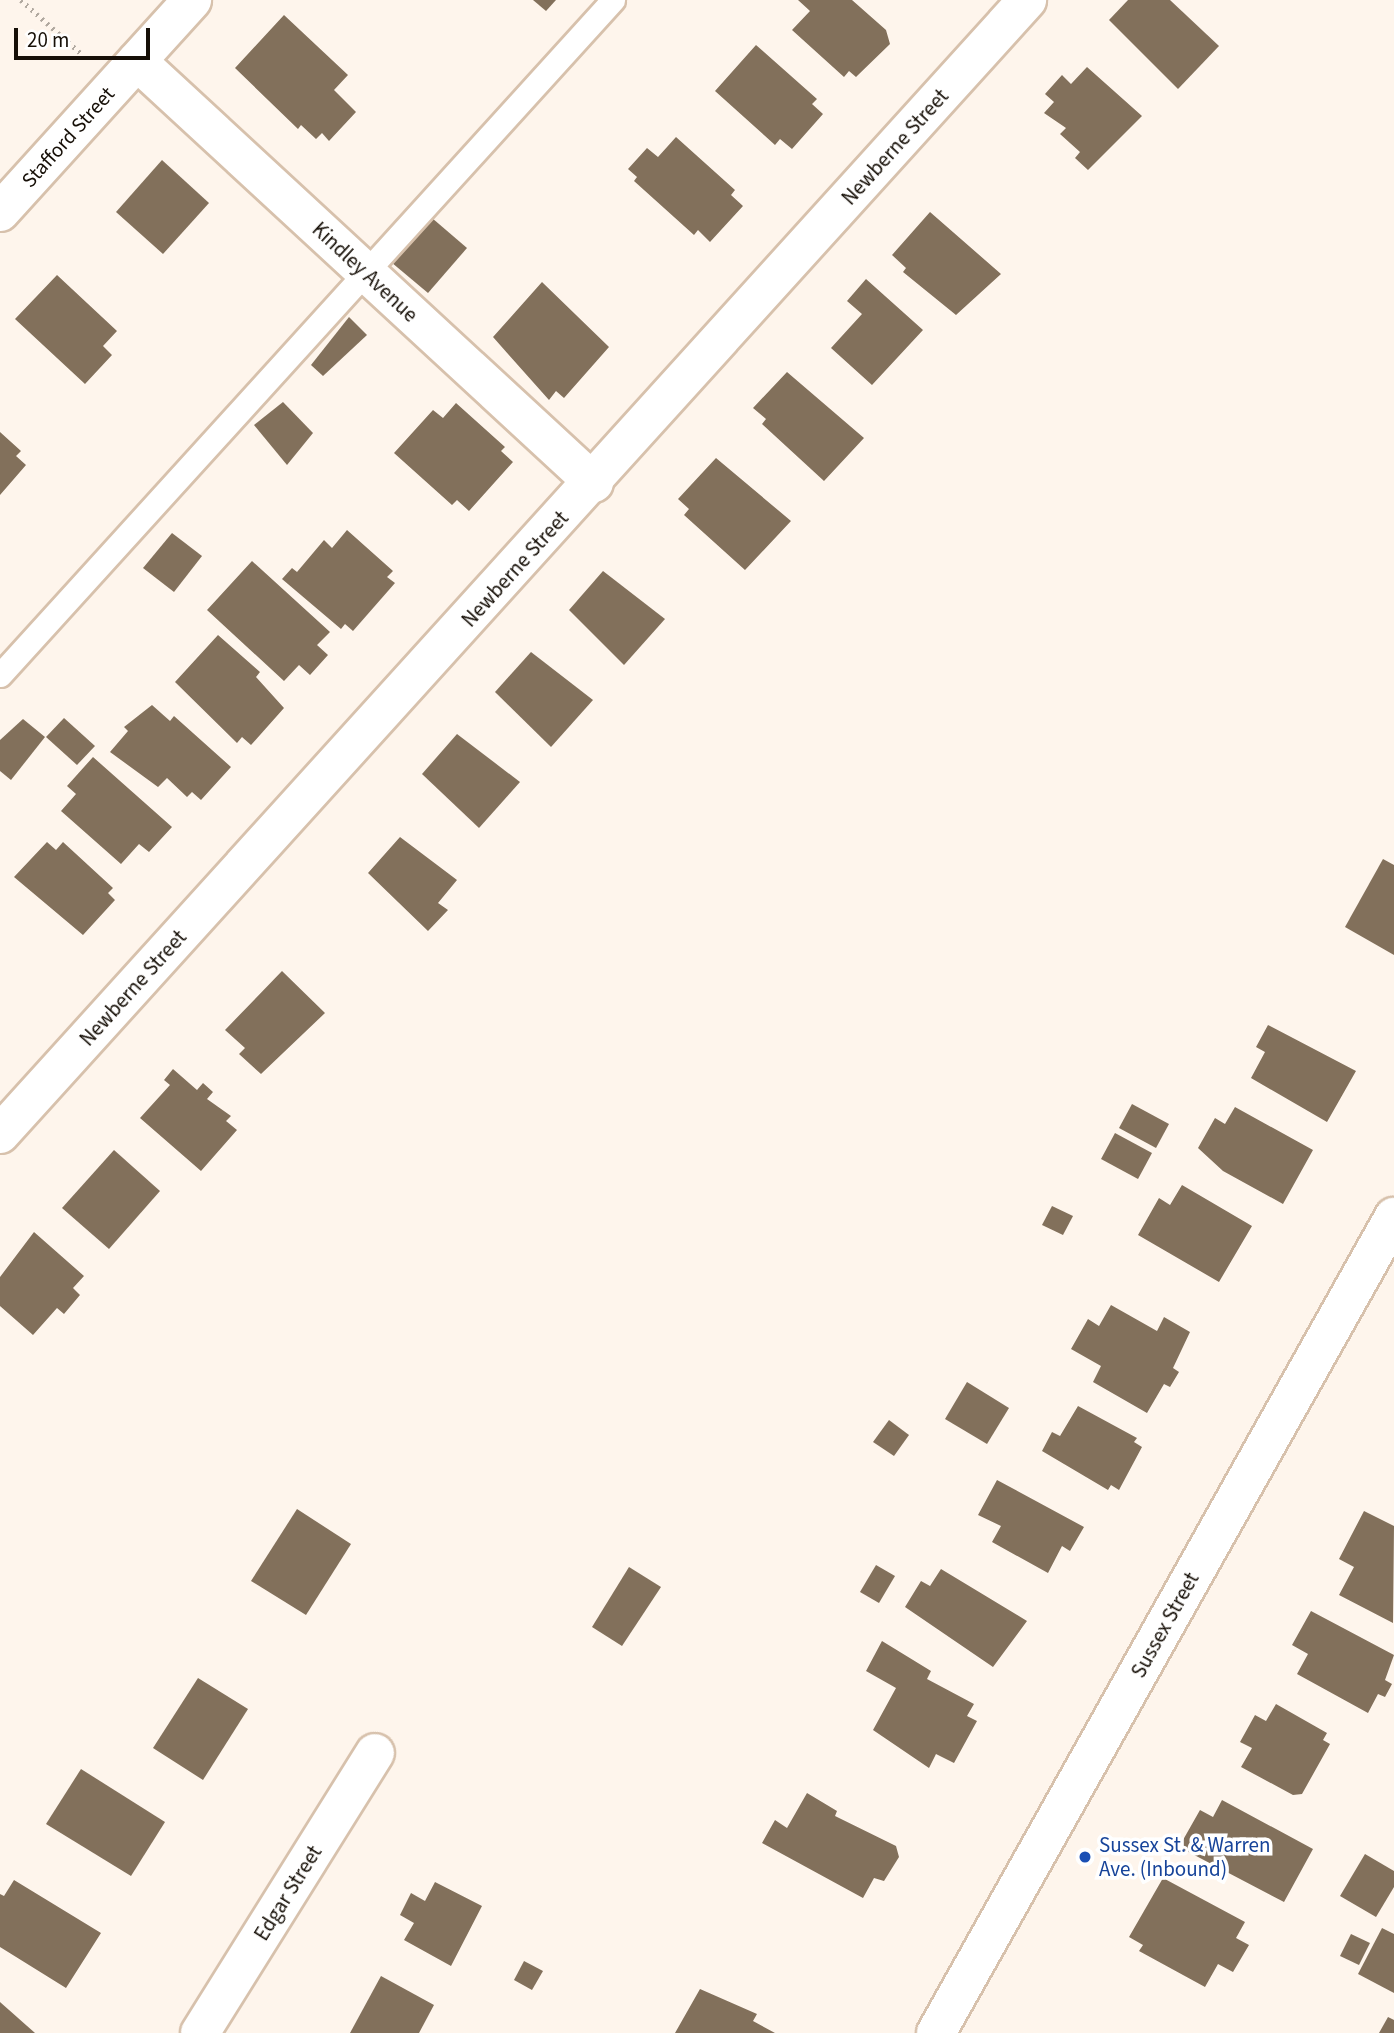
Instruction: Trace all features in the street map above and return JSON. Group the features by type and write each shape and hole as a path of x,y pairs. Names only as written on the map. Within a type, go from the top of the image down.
{"street":[{"name":"Stafford Street","path":"0,212 192,0"},
{"name":"Newberne Street","path":"0,1134 594,483 1027,0"},
{"name":"Kindley Avenue","path":"137,61 594,483"},
{"name":"Sussex Street","path":"936,2033 1394,1217"},
{"name":"Edgar Street","path":"200,2033 375,1753"}],"lane":[{"path":"0,675 364,271 613,0"}],"path":[{"path":"21,0 93,65"}],"building":[{"path":"533,0 556,0 546,11"},
{"path":"798,0 852,0 886,30 890,44 856,77 849,71 844,77 792,30 810,11"},
{"path":"1128,0 1170,0 1219,46 1178,89 1109,20"},
{"path":"284,15 348,75 334,90 356,112 329,141 322,133 316,139 301,125 298,129 235,68"},
{"path":"756,45 817,99 812,104 823,114 792,149 780,139 775,145 715,91"},
{"path":"1087,67 1142,116 1088,170 1075,158 1080,152 1060,134 1066,128 1044,113 1054,102 1045,94 1062,75 1071,84"},
{"path":"676,137 735,190 731,195 743,206 710,242 698,230 694,235 634,181 637,177 628,169 647,148 658,157"},
{"path":"162,160 209,203 163,254 116,212"},
{"path":"425,212 467,248 428,293 385,257"},
{"path":"930,212 1001,274 956,315 903,272 906,268 892,255"},
{"path":"57,275 117,331 103,346 112,355 85,384 15,319"},
{"path":"866,279 923,330 872,385 831,348 862,314 847,301"},
{"path":"542,282 609,347 564,398 556,391 549,400 493,337"},
{"path":"349,317 367,335 323,376 311,365"},
{"path":"787,372 864,438 824,481 762,424 766,419 753,408"},
{"path":"283,402 313,433 287,465 254,425"},
{"path":"456,403 505,447 501,451 513,462 469,511 457,500 452,505 394,453 433,410 443,418"},
{"path":"0,432 21,451 16,456 26,465 0,495"},
{"path":"716,458 791,521 745,570 684,515 689,509 678,499"},
{"path":"347,530 393,571 387,577 395,583 353,631 345,624 341,629 282,579 292,568 297,572 324,540 332,548"},
{"path":"172,533 202,556 174,592 143,568"},
{"path":"252,561 330,632 317,645 328,655 310,675 299,665 284,681 207,610"},
{"path":"603,571 665,619 624,665 569,610"},
{"path":"218,635 260,672 256,677 284,708 251,745 242,737 237,743 175,682"},
{"path":"531,652 593,700 551,747 495,692"},
{"path":"152,705 170,721 174,716 231,767 201,800 192,792 187,797 167,778 158,787 110,752 128,731 124,727"},
{"path":"64,718 95,746 77,765 46,737"},
{"path":"23,719 45,737 11,780 0,771 0,740"},
{"path":"457,734 520,782 479,828 422,774"},
{"path":"93,757 172,827 149,852 139,844 121,864 61,811 76,794 67,786"},
{"path":"400,837 457,880 438,903 448,910 428,931 368,873"},
{"path":"47,842 56,850 63,842 113,888 108,893 115,900 83,935 14,877"},
{"path":"1383,859 1394,865 1394,955 1345,927"},
{"path":"282,971 325,1013 261,1074 239,1054 245,1048 225,1030"},
{"path":"1268,1025 1356,1071 1327,1122 1251,1078 1265,1052 1256,1047"},
{"path":"173,1069 197,1090 203,1083 213,1092 207,1099 231,1116 226,1121 237,1130 201,1171 140,1118 170,1085 164,1080"},
{"path":"1132,1104 1169,1124 1156,1148 1119,1128"},
{"path":"1235,1107 1313,1150 1283,1204 1223,1171 1198,1148 1215,1118 1225,1124"},
{"path":"1115,1133 1152,1153 1138,1179 1101,1159"},
{"path":"114,1150 160,1191 109,1249 62,1208"},
{"path":"1182,1185 1252,1226 1219,1282 1138,1235 1159,1198 1170,1205"},
{"path":"1052,1206 1073,1216 1063,1235 1042,1225"},
{"path":"34,1232 84,1276 73,1288 80,1295 64,1314 57,1308 33,1335 0,1306 0,1277"},
{"path":"1111,1305 1157,1331 1164,1317 1190,1332 1173,1368 1179,1372 1170,1387 1164,1384 1147,1413 1093,1382 1101,1366 1071,1349 1088,1319 1099,1326"},
{"path":"967,1382 1009,1408 987,1444 945,1419"},
{"path":"1078,1406 1137,1438 1134,1442 1142,1447 1119,1490 1111,1485 1108,1490 1042,1451 1052,1432 1060,1436"},
{"path":"889,1420 909,1435 894,1456 873,1442"},
{"path":"997,1480 1084,1527 1070,1551 1062,1546 1048,1573 992,1542 1001,1526 978,1515"},
{"path":"297,1509 351,1544 306,1615 251,1581"},
{"path":"1364,1511 1394,1526 1393,1623 1339,1595 1354,1567 1339,1559"},
{"path":"876,1565 895,1576 879,1603 860,1592"},
{"path":"629,1567 661,1587 622,1646 592,1627"},
{"path":"941,1569 1027,1621 993,1667 905,1607 921,1581 930,1586"},
{"path":"1311,1611 1394,1655 1385,1680 1392,1684 1385,1697 1378,1694 1368,1713 1297,1674 1308,1654 1292,1645"},
{"path":"882,1641 931,1671 927,1679 974,1704 967,1716 977,1721 954,1763 936,1754 929,1768 873,1730 896,1688 866,1671"},
{"path":"198,1678 248,1709 203,1780 153,1748"},
{"path":"1276,1704 1327,1733 1323,1740 1330,1744 1302,1794 1293,1795 1241,1767 1252,1748 1240,1742 1255,1715 1266,1721"},
{"path":"81,1769 165,1822 131,1876 46,1824"},
{"path":"807,1793 837,1811 835,1816 896,1846 899,1857 884,1881 874,1878 863,1898 762,1843 775,1820 787,1828"},
{"path":"1222,1800 1313,1849 1284,1902 1179,1847 1200,1810 1213,1817"},
{"path":"1365,1854 1394,1871 1394,1887 1376,1917 1340,1896"},
{"path":"1163,1878 1245,1922 1236,1938 1249,1945 1233,1972 1218,1964 1205,1987 1139,1951 1143,1945 1129,1937"},
{"path":"14,1880 101,1933 66,1988 0,1947 0,1894 4,1896"},
{"path":"435,1882 482,1906 451,1966 404,1940 414,1923 400,1915 411,1893 425,1901"},
{"path":"1382,1928 1394,1934 1394,1993 1358,1974"},
{"path":"1351,1934 1370,1943 1359,1965 1340,1956"},
{"path":"524,1961 543,1971 532,1990 514,1980"},
{"path":"381,1976 434,2005 419,2033 350,2033"},
{"path":"700,1989 757,2014 753,2021 775,2033 675,2033"},
{"path":"0,2002 35,2033 0,2033"},
{"path":"1388,2017 1394,2020 1394,2033 1379,2033"}],"place":[{"name":"Sussex St. & Warren Ave. (Inbound)","path":"1085,1857"}]}
